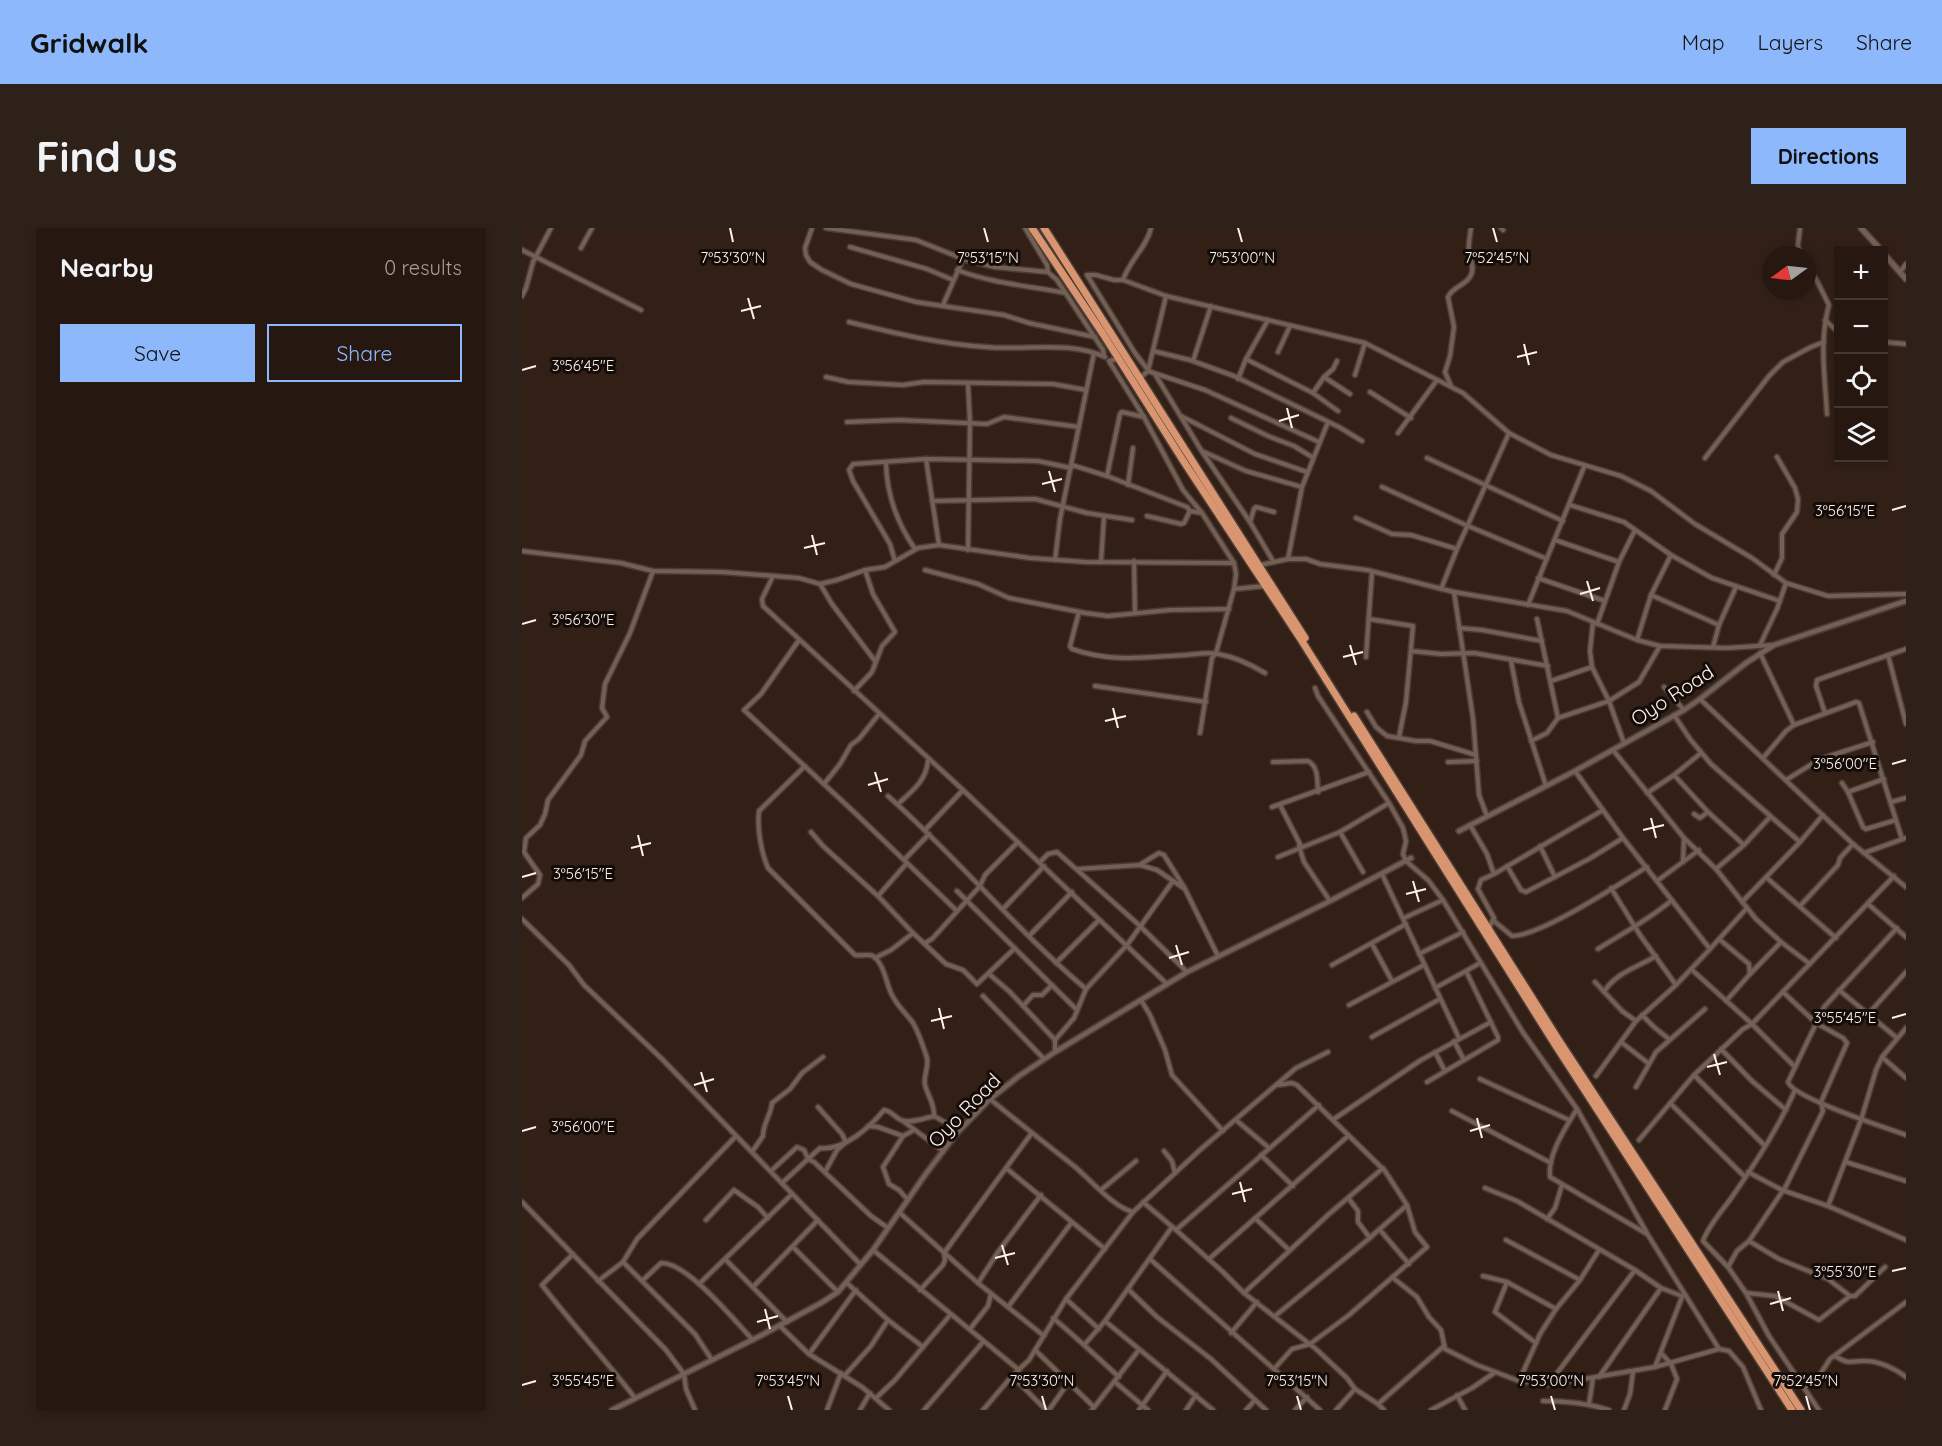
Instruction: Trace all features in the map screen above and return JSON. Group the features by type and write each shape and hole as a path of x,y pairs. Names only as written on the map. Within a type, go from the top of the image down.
{"highway":[{"path":"1032,228 1265,586 1302,637 1570,1057 1801,1410"},
{"path":"1044,228 1260,565 1302,637 1556,1046 1792,1410"}],"main road":[{"path":"1861,228 1877,246"},
{"path":"1888,259 1906,279"}],"street":[{"path":"522,296 536,257 551,228"},
{"path":"581,248 592,228"},
{"path":"812,228 805,248 810,262 851,284 916,302 1004,315 1029,323 1095,337"},
{"path":"826,228 916,240 963,259 995,267 1048,272 1058,280 1103,350 1104,357"},
{"path":"1025,228 1047,265 1048,272"},
{"path":"1123,280 1126,270 1149,237 1151,228"},
{"path":"1451,387 1445,372 1454,327 1448,297 1455,288 1465,284 1472,274 1473,267 1469,252 1471,228"},
{"path":"1797,246 1800,228"},
{"path":"850,247 927,269 953,280"},
{"path":"522,250 641,310"},
{"path":"943,305 963,259"},
{"path":"1900,272 1906,264"},
{"path":"957,270 979,279 1066,293"},
{"path":"1319,442 1204,390 1148,370 1087,275 1123,280 1166,296 1365,343 1397,357 1463,393 1509,433 1551,454 1621,476 1651,491 1695,524 1752,558 1786,583 1828,596 1906,594"},
{"path":"1816,282 1828,305 1824,342 1827,414"},
{"path":"1140,378 1148,370 1166,296"},
{"path":"1193,361 1210,306"},
{"path":"1238,379 1246,359 1268,320"},
{"path":"1825,320 1834,328"},
{"path":"849,322 936,342 1002,348 1062,346 1094,353 1109,361 1144,417 1183,490 1202,513 1234,563 1236,574 1234,589 1216,653 1212,658 1200,733"},
{"path":"1278,352 1290,326"},
{"path":"1705,458 1769,376 1784,362 1811,346 1824,342"},
{"path":"1888,342 1906,344"},
{"path":"1355,375 1365,343"},
{"path":"1153,351 1193,361 1238,379 1362,441"},
{"path":"1055,560 1063,505 1094,353"},
{"path":"1109,361 1119,359"},
{"path":"1246,359 1312,393 1338,411"},
{"path":"1312,393 1333,369 1336,361"},
{"path":"1155,374 1273,561"},
{"path":"1324,377 1350,394"},
{"path":"826,378 848,382 903,385 924,382 1053,384 1086,390"},
{"path":"1398,433 1437,380"},
{"path":"968,384 970,423 968,550"},
{"path":"1370,392 1411,418"},
{"path":"1107,476 1120,414 1122,412 1144,417"},
{"path":"1181,416 1255,454 1307,472"},
{"path":"848,422 899,420 987,424 1004,417 1079,427"},
{"path":"1231,418 1294,446 1312,457"},
{"path":"1288,559 1302,487 1312,457 1328,422"},
{"path":"1442,589 1457,549 1509,433"},
{"path":"1128,485 1133,448"},
{"path":"1202,450 1246,471 1302,487"},
{"path":"1774,575 1782,558 1782,534 1797,512 1798,500 1795,488 1777,457"},
{"path":"1427,458 1563,521"},
{"path":"896,561 890,544 860,494 849,470 853,465 926,459 1038,461 1107,476 1187,507 1190,511 1202,513"},
{"path":"926,459 939,545"},
{"path":"886,463 889,493 897,518 915,549"},
{"path":"1528,605 1584,466"},
{"path":"1382,487 1547,559"},
{"path":"932,501 1035,499 1104,517 1132,520"},
{"path":"1570,505 1624,522 1671,555 1705,575 1780,601"},
{"path":"1250,522 1256,507 1274,512"},
{"path":"1147,516 1181,524 1184,523 1190,511"},
{"path":"1101,562 1104,517"},
{"path":"1356,518 1392,534 1411,535 1457,549"},
{"path":"1624,743 1609,701 1592,667 1590,651 1595,623 1635,530"},
{"path":"1555,540 1620,562"},
{"path":"522,550 621,563 653,571 722,572 799,578 820,584 865,570 885,567 915,549 939,545 1055,560 1234,563"},
{"path":"1637,640 1651,595 1671,555"},
{"path":"1260,565 1288,559 1306,559 1320,564 1372,572 1454,592 1568,611 1637,640 1660,646 1774,645"},
{"path":"1134,561 1135,613"},
{"path":"854,691 872,672 882,646 895,630 873,594 865,570"},
{"path":"925,570 978,584 1010,598 1108,616 1170,610 1229,609"},
{"path":"522,898 537,884 540,875 524,852 526,838 540,825 548,800 581,754 585,741 607,717 602,708 605,684 630,633 653,571"},
{"path":"1366,657 1372,572"},
{"path":"773,576 762,599 763,606 963,790 1167,984"},
{"path":"1538,578 1605,601"},
{"path":"1760,646 1786,583"},
{"path":"820,584 832,604 875,661"},
{"path":"1234,589 1265,586"},
{"path":"1713,647 1719,625 1736,587"},
{"path":"1454,592 1477,761 1479,795 1487,816"},
{"path":"1651,595 1719,625"},
{"name":"Oyo Road","path":"1459,831 1575,771 1684,710 1774,645 1906,601"},
{"path":"1079,612 1070,646 1071,649 1077,651 1102,658 1122,659 1216,653 1243,660 1265,673"},
{"path":"1368,619 1412,624 1406,702 1399,737"},
{"path":"1537,619 1558,718"},
{"path":"1459,628 1542,641"},
{"path":"799,640 761,694 744,710 957,911"},
{"path":"1531,741 1547,733 1558,718 1609,701 1639,682 1660,646"},
{"path":"1825,713 1816,686 1817,680 1906,649"},
{"path":"1411,651 1441,654 1463,652 1548,666"},
{"path":"1760,653 1794,725"},
{"path":"1888,655 1906,724"},
{"path":"1510,661 1519,702 1546,786"},
{"path":"1551,681 1592,667"},
{"path":"1095,686 1206,702"},
{"path":"1664,687 1684,710"},
{"path":"1315,688 1324,706 1369,772 1403,828 1406,841 1403,854 1428,880 1443,900 1522,1031 1577,1109 1683,1295 1719,1349"},
{"path":"1700,699 1852,844 1906,887"},
{"path":"1763,758 1794,725 1856,702 1859,703 1904,839 1864,853"},
{"path":"1367,712 1381,732 1387,736 1430,741 1476,755"},
{"path":"824,784 851,745 859,739 879,714"},
{"path":"1674,715 1701,753 1800,842"},
{"path":"1786,780 1820,759 1872,741"},
{"path":"1613,750 1684,838 1716,869 1747,908 1781,942 1810,964"},
{"path":"1647,793 1701,753"},
{"path":"927,772 928,760"},
{"path":"1274,762 1308,761 1312,763 1316,768 1318,792"},
{"path":"1449,762 1477,761"},
{"path":"805,766 759,811 760,835 766,863 768,868 855,955 870,955 887,977 890,992 898,1006 912,1022 927,1059 925,1085 934,1109 934,1116"},
{"path":"898,804 927,772 937,767"},
{"path":"1575,771 1710,949"},
{"path":"1272,807 1369,772"},
{"path":"1674,775 1708,812 1744,845"},
{"path":"1848,792 1884,779"},
{"path":"1842,783 1863,827 1866,829 1896,820"},
{"path":"926,830 963,790"},
{"path":"888,795 926,830 1056,963 1086,990"},
{"path":"1891,802 1906,798"},
{"path":"1278,856 1340,832 1389,803"},
{"path":"1280,805 1300,846 1304,862 1330,901"},
{"path":"1603,810 1481,880 1478,889 1494,921 1512,936 1524,935 1543,927 1647,867"},
{"path":"1694,814 1700,818 1708,812"},
{"path":"1742,902 1767,878 1823,815"},
{"path":"1716,869 1744,845 1770,816"},
{"path":"1470,825 1487,854 1494,874"},
{"path":"811,832 946,964 963,970 977,984 1015,948"},
{"path":"1340,832 1363,872"},
{"path":"878,896 905,861 930,834"},
{"path":"1507,866 1524,892 1555,877 1623,837"},
{"path":"1683,862 1684,838"},
{"path":"925,943 932,939 967,901 980,886 985,875 1018,842"},
{"path":"1800,906 1838,864 1840,858 1852,844"},
{"path":"1539,846 1555,877"},
{"path":"1657,881 1698,850"},
{"path":"1003,909 1048,854 1057,852 1139,925 1187,972"},
{"path":"1140,865 1159,853 1164,855 1185,889 1218,956"},
{"name":"Oyo Road","path":"612,1410 780,1326 838,1292 862,1266 956,1134 990,1099 1044,1059 1187,972 1409,859"},
{"path":"1077,869 1140,865 1157,870 1185,889"},
{"path":"1382,874 1440,999 1464,1060"},
{"path":"971,877 985,875"},
{"path":"1639,1140 1694,1075 1743,1029 1752,1024 1894,876"},
{"path":"1767,878 1836,938"},
{"path":"1055,1052 1055,1040 1074,1018 1086,990 1127,945 1139,925 1173,881"},
{"path":"1611,888 1634,926 1677,985"},
{"path":"957,891 1077,1010"},
{"path":"1029,936 1072,892"},
{"path":"1404,918 1443,900"},
{"path":"1598,949 1656,914 1672,900"},
{"path":"1868,904 1906,937"},
{"path":"1596,1076 1636,1021 1677,985 1747,908"},
{"path":"522,920 569,965 584,985 662,1059 862,1266"},
{"path":"1056,963 1099,920"},
{"path":"1489,929 1494,921"},
{"path":"1332,965 1406,924"},
{"path":"1897,928 1824,1007 1788,1082 1795,1090 1861,1120 1906,1135"},
{"path":"874,958 891,950 913,933"},
{"path":"1419,954 1463,933"},
{"path":"1719,939 1749,964 1750,974"},
{"path":"1726,1001 1781,942"},
{"path":"1372,944 1392,981"},
{"path":"1604,992 1608,985 1624,973 1656,956"},
{"path":"1435,988 1480,963"},
{"path":"1349,1005 1424,965"},
{"path":"1691,969 1752,1024 1794,1067"},
{"path":"1427,1082 1498,1040 1466,972"},
{"path":"1869,1013 1906,972"},
{"path":"989,974 1055,1040"},
{"path":"1595,982 1622,1011 1636,1021"},
{"path":"1023,1006 1034,995 1042,995 1052,985"},
{"path":"1839,990 1898,1038"},
{"path":"1728,1267 1737,1251 1749,1241 1786,1186 1823,1111 1821,1102 1847,1042 1816,1023 1783,992"},
{"path":"983,996 1044,1059"},
{"path":"1372,1037 1440,999"},
{"path":"1141,1000 1161,1042 1172,1075 1223,1131"},
{"path":"1636,1087 1656,1052 1706,1010"},
{"path":"1642,1015 1654,1028 1670,1039"},
{"path":"1334,1119 1369,1093 1435,1052 1491,1022"},
{"path":"1828,1206 1846,1162 1882,1058 1906,1028"},
{"path":"1621,1042 1648,1063"},
{"path":"1721,1049 1752,1081 1786,1110"},
{"path":"983,1410 1029,1360 1066,1299 1133,1212 1296,1068 1328,1052"},
{"path":"1435,1052 1445,1071"},
{"path":"752,1152 764,1136 763,1128 771,1112 772,1103 790,1089 802,1073 823,1057"},
{"path":"1882,1058 1906,1078"},
{"path":"1694,1075 1765,1146"},
{"path":"1480,1079 1569,1120"},
{"path":"1274,1369 1292,1349 1310,1344 1349,1315 1426,1247 1415,1232 1407,1205 1383,1168 1297,1085 1292,1083 1276,1085"},
{"path":"1795,1090 1765,1146 1706,1233 1703,1241 1728,1267 1746,1293 1769,1336 1819,1410"},
{"path":"990,1099 1117,1204 1133,1212"},
{"path":"1670,1103 1745,1177"},
{"path":"1085,1344 1099,1329 1174,1228 1319,1105"},
{"path":"818,1107 842,1134 846,1142"},
{"path":"1577,1109 1562,1132 1551,1163 1550,1177 1648,1235"},
{"path":"825,1172 837,1150 868,1126 884,1110 890,1111 943,1151"},
{"path":"1452,1111 1551,1163"},
{"path":"901,1120 910,1121 934,1116 948,1124 956,1134"},
{"path":"1236,1120 1269,1148"},
{"path":"868,1126 878,1126 903,1136"},
{"path":"908,1200 899,1190 889,1184 883,1167 903,1136 914,1130"},
{"path":"920,1290 943,1265 944,1253 1031,1134"},
{"path":"598,1281 623,1262 637,1239 736,1136"},
{"path":"1209,1259 1348,1136"},
{"path":"782,1183 820,1148 829,1149 846,1142"},
{"path":"771,1171 797,1147 804,1150 808,1159 814,1162 871,1216 888,1228"},
{"path":"1164,1151 1172,1161 1175,1173"},
{"path":"1261,1155 1293,1186"},
{"path":"1101,1190 1136,1161"},
{"path":"1846,1162 1906,1181"},
{"path":"1006,1168 1105,1249"},
{"path":"1244,1293 1289,1250 1383,1168"},
{"path":"1748,1172 1782,1190 1828,1206 1906,1240"},
{"path":"1547,1219 1555,1208 1562,1185"},
{"path":"1485,1188 1517,1201 1662,1288 1683,1295"},
{"path":"706,1220 734,1190 758,1207 768,1218"},
{"path":"699,1284 792,1194"},
{"path":"978,1283 1041,1195"},
{"path":"1348,1199 1358,1211 1358,1222 1370,1238"},
{"path":"522,1202 643,1324 684,1374 686,1389 695,1410"},
{"path":"1143,1202 1209,1259 1244,1293 1310,1344 1347,1378 1355,1389 1384,1410"},
{"path":"1275,1316 1407,1205"},
{"path":"900,1213 978,1283 1044,1336"},
{"path":"1256,1218 1289,1250"},
{"path":"753,1287 818,1220"},
{"path":"1008,1307 1072,1222"},
{"path":"1380,1230 1408,1263"},
{"path":"1506,1240 1580,1280"},
{"path":"1749,1241 1779,1259 1828,1279 1850,1296"},
{"path":"793,1246 838,1292"},
{"path":"873,1250 1019,1370"},
{"path":"1519,1381 1536,1343 1556,1309 1580,1280 1599,1250"},
{"path":"573,1254 542,1285 602,1355 635,1398"},
{"path":"1150,1259 1320,1410"},
{"path":"726,1260 787,1322"},
{"path":"623,1262 696,1334 712,1360"},
{"path":"643,1280 663,1263 680,1268 699,1284 753,1340"},
{"path":"1746,1293 1775,1296 1819,1320 1850,1296 1855,1296 1885,1267"},
{"path":"1548,1385 1635,1270"},
{"path":"1484,1276 1508,1282 1556,1309"},
{"path":"1392,1277 1417,1297 1429,1317 1441,1330 1444,1346 1448,1352 1495,1373 1519,1381 1548,1385 1633,1372 1671,1364 1719,1349 1729,1351 1743,1367 1761,1410"},
{"path":"1508,1282 1495,1312 1536,1343"},
{"path":"847,1283 888,1320 923,1347"},
{"path":"1589,1404 1596,1378 1662,1288"},
{"path":"1128,1289 1158,1317 1211,1359 1266,1410"},
{"path":"809,1354 856,1290"},
{"path":"970,1329 988,1306 991,1294"},
{"path":"1655,1367 1683,1295"},
{"path":"1066,1299 1099,1329"},
{"path":"1231,1333 1257,1302"},
{"path":"1805,1387 1817,1379 1827,1362 1906,1302"},
{"path":"876,1398 895,1380 951,1314"},
{"path":"1053,1318 1085,1344 1119,1377"},
{"path":"827,1410 843,1374 871,1346 888,1320"},
{"path":"1105,1321 1213,1410"},
{"path":"780,1326 809,1354 843,1374 889,1410"},
{"path":"924,1410 983,1342"},
{"path":"1378,1404 1444,1346"},
{"path":"1035,1350 1093,1408 1139,1349"},
{"path":"1662,1353 1671,1364 1677,1379 1665,1410"},
{"path":"1835,1356 1846,1363 1867,1361 1893,1369 1906,1377"},
{"path":"1139,1410 1167,1371"},
{"path":"1624,1410 1630,1394 1633,1372"},
{"path":"1782,1380 1793,1372"},
{"path":"1431,1410 1495,1373"},
{"path":"1012,1376 1047,1410 1068,1383"},
{"path":"1114,1382 1148,1410"},
{"path":"1336,1410 1355,1389"},
{"path":"860,1410 870,1393"},
{"path":"1185,1410 1196,1395"},
{"path":"1457,1395 1465,1410"},
{"path":"1294,1410 1307,1397"},
{"path":"1246,1410 1255,1400"},
{"path":"1543,1401 1568,1401 1609,1410"},
{"path":"986,1405 992,1410"}]}
